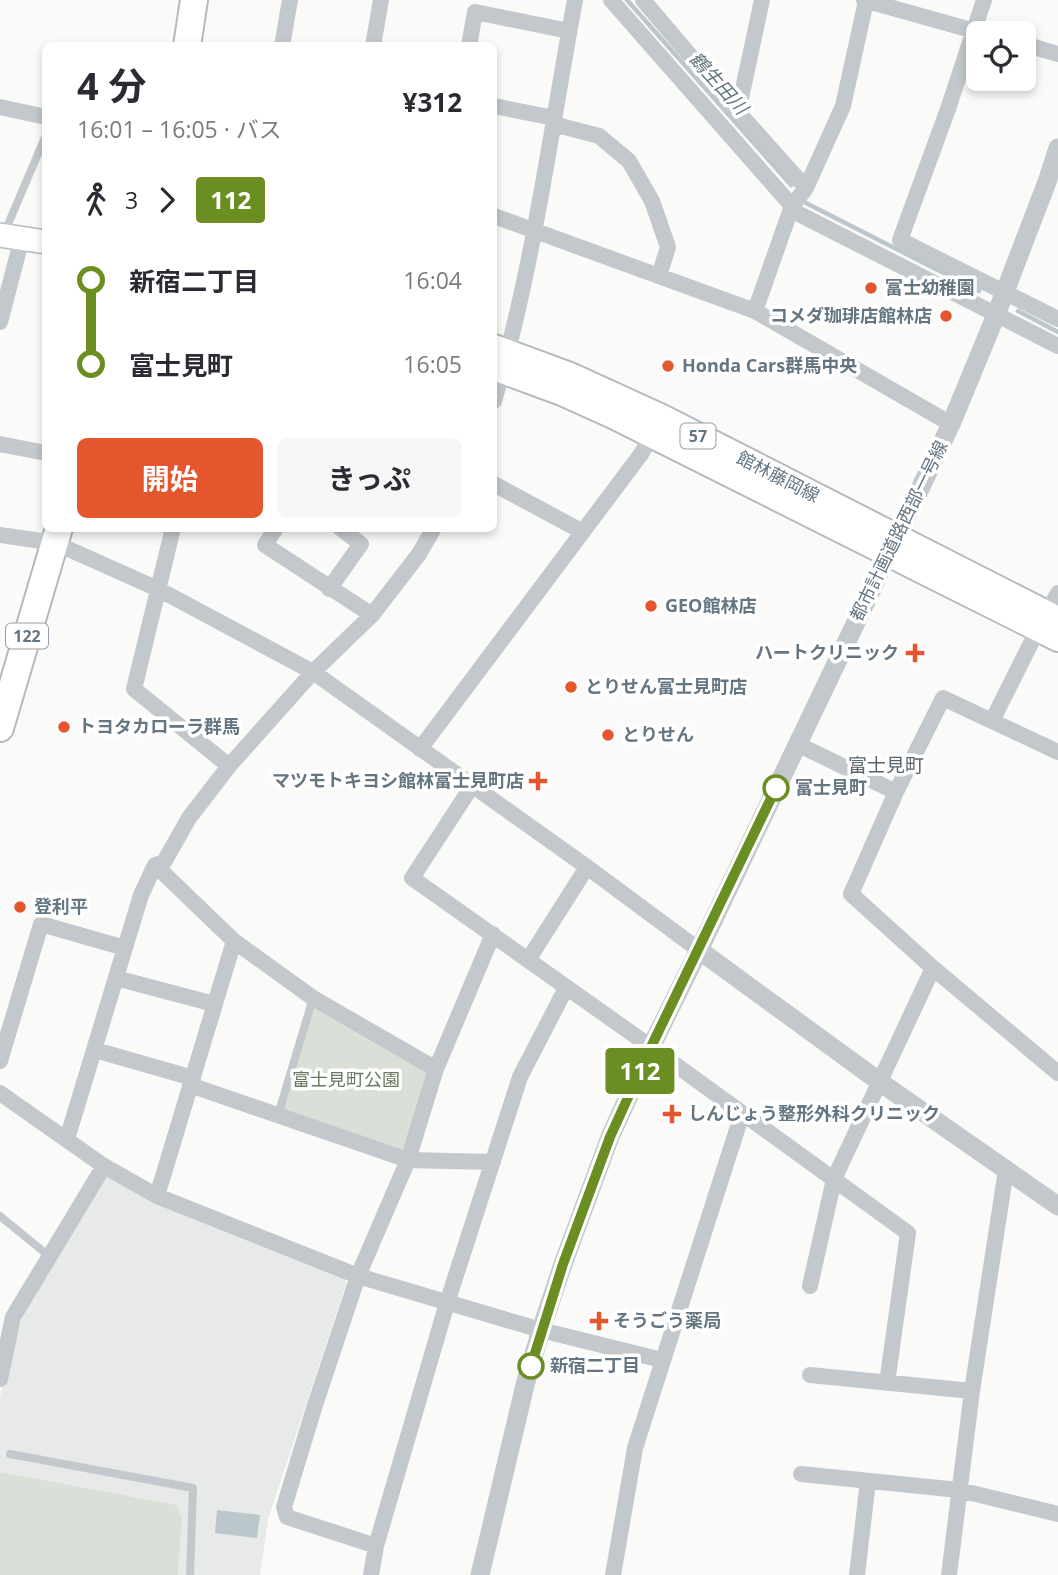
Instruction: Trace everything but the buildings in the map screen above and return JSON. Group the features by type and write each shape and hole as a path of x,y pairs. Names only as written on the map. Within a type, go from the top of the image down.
{"highway":[{"path":"188,42 194,0"},
{"name":"122","path":"0,728 14,668 57,536"}],"main road":[{"path":"9,236 42,241"},
{"name":"館林藤岡線","path":"499,359 562,393 1052,619"},
{"name":"館林藤岡線","path":"499,359 570,375 662,417 893,546"}],"street":[{"path":"283,42 290,0"},
{"path":"374,42 381,0"},
{"path":"499,359 534,231 575,0"},
{"path":"611,0 799,214 1058,346"},
{"path":"643,0 806,188"},
{"path":"738,112 762,0"},
{"path":"755,311 792,206 806,188 843,106 865,0 966,28"},
{"path":"981,21 984,0"},
{"path":"470,42 475,12 569,31"},
{"path":"1036,48 1058,54"},
{"path":"966,64 900,240 1058,318"},
{"path":"0,107 42,116"},
{"path":"497,107 599,136 629,161 652,201 668,247 659,276"},
{"name":"都市計画道路西部一号線","path":"480,1575 525,1385 541,1330 606,1149 651,1047 951,424 1053,185 1058,148"},
{"path":"497,217 755,311 951,424"},
{"path":"0,322 9,236"},
{"path":"420,749 641,454 652,435"},
{"path":"0,444 42,452"},
{"path":"497,486 583,532"},
{"path":"172,532 134,689 229,766"},
{"path":"273,532 265,545 372,615"},
{"path":"329,589 361,544 345,532"},
{"path":"155,864 164,862 189,818 229,766 313,672 372,615 419,554 432,532"},
{"path":"0,535 57,536 313,672 587,867 880,1082 1058,1206"},
{"path":"992,721 1052,619"},
{"path":"1058,752 943,698 851,894 933,968 1058,1073"},
{"path":"797,744 897,792"},
{"path":"471,786 412,878 908,1233 887,1383"},
{"path":"155,864 234,941 313,998 436,1069"},
{"path":"67,1139 141,895 155,864"},
{"path":"528,960 587,867"},
{"path":"0,1061 41,924 125,948"},
{"path":"376,1546 287,1517 284,1507 358,1276 408,1160 436,1069 493,934"},
{"path":"157,1196 234,941"},
{"path":"810,1286 834,1179 933,968"},
{"path":"116,978 214,1004"},
{"path":"371,1575 376,1546 447,1303 520,1077 566,988"},
{"path":"95,1050 191,1081 278,1115 408,1160 493,1163"},
{"path":"0,1093 104,1166 157,1196 358,1276 541,1330 662,1360"},
{"path":"614,1575 634,1455 742,1114"},
{"path":"0,1379 6,1312 49,1256 104,1166"},
{"path":"949,1575 972,1391 1006,1170"},
{"path":"810,1375 972,1391"},
{"path":"801,1474 959,1490 1058,1514"},
{"path":"858,1575 868,1481"}],"lane":[{"path":"9,236 9,222 42,144"},
{"path":"278,1115 313,998"},
{"path":"0,1216 49,1256"},
{"path":"10,1454 193,1488 190,1575"}],"shaded area":[{"path":"105,1175 344,1277 346,1284 268,1519 260,1575 178,1575 182,1518 0,1472 0,1397 7,1362 24,1313"},
{"path":"217,1510 260,1515 257,1538 215,1533"}],"green space":[{"name":"富士見町公園","path":"313,998 436,1069 408,1160 278,1115"},
{"path":"0,1472 176,1505 182,1518 178,1575 0,1575"}],"waterway":[{"name":"鶴生田川","path":"627,0 791,185"},
{"name":"鶴生田川","path":"806,203 979,291"},
{"name":"鶴生田川","path":"1018,311 1058,332"}],"bus line":[{"name":"112","path":"531,1366 563,1264 610,1137 776,788"}],"place":[{"name":"富士幼稚園","path":"871,288"},
{"name":"コメダ珈琲店館林店","path":"946,316"},
{"name":"Honda Cars群馬中央","path":"668,366"},
{"name":"GEO館林店","path":"651,606"},
{"name":"ハートクリニック","path":"915,653"},
{"name":"とりせん富士見町店","path":"571,687"},
{"name":"トヨタカローラ群馬","path":"64,727"},
{"name":"とりせん","path":"608,735"},
{"name":"マツモトキヨシ館林富士見町店","path":"538,781"},
{"name":"富士見町","path":"776,788"},
{"name":"登利平","path":"20,907"},
{"name":"しんじょう整形外科クリニック","path":"672,1114"},
{"name":"そうごう薬局","path":"599,1321"},
{"name":"新宿二丁目","path":"531,1366"}],"district":[{"name":"富士見町","path":"886,765"}]}
